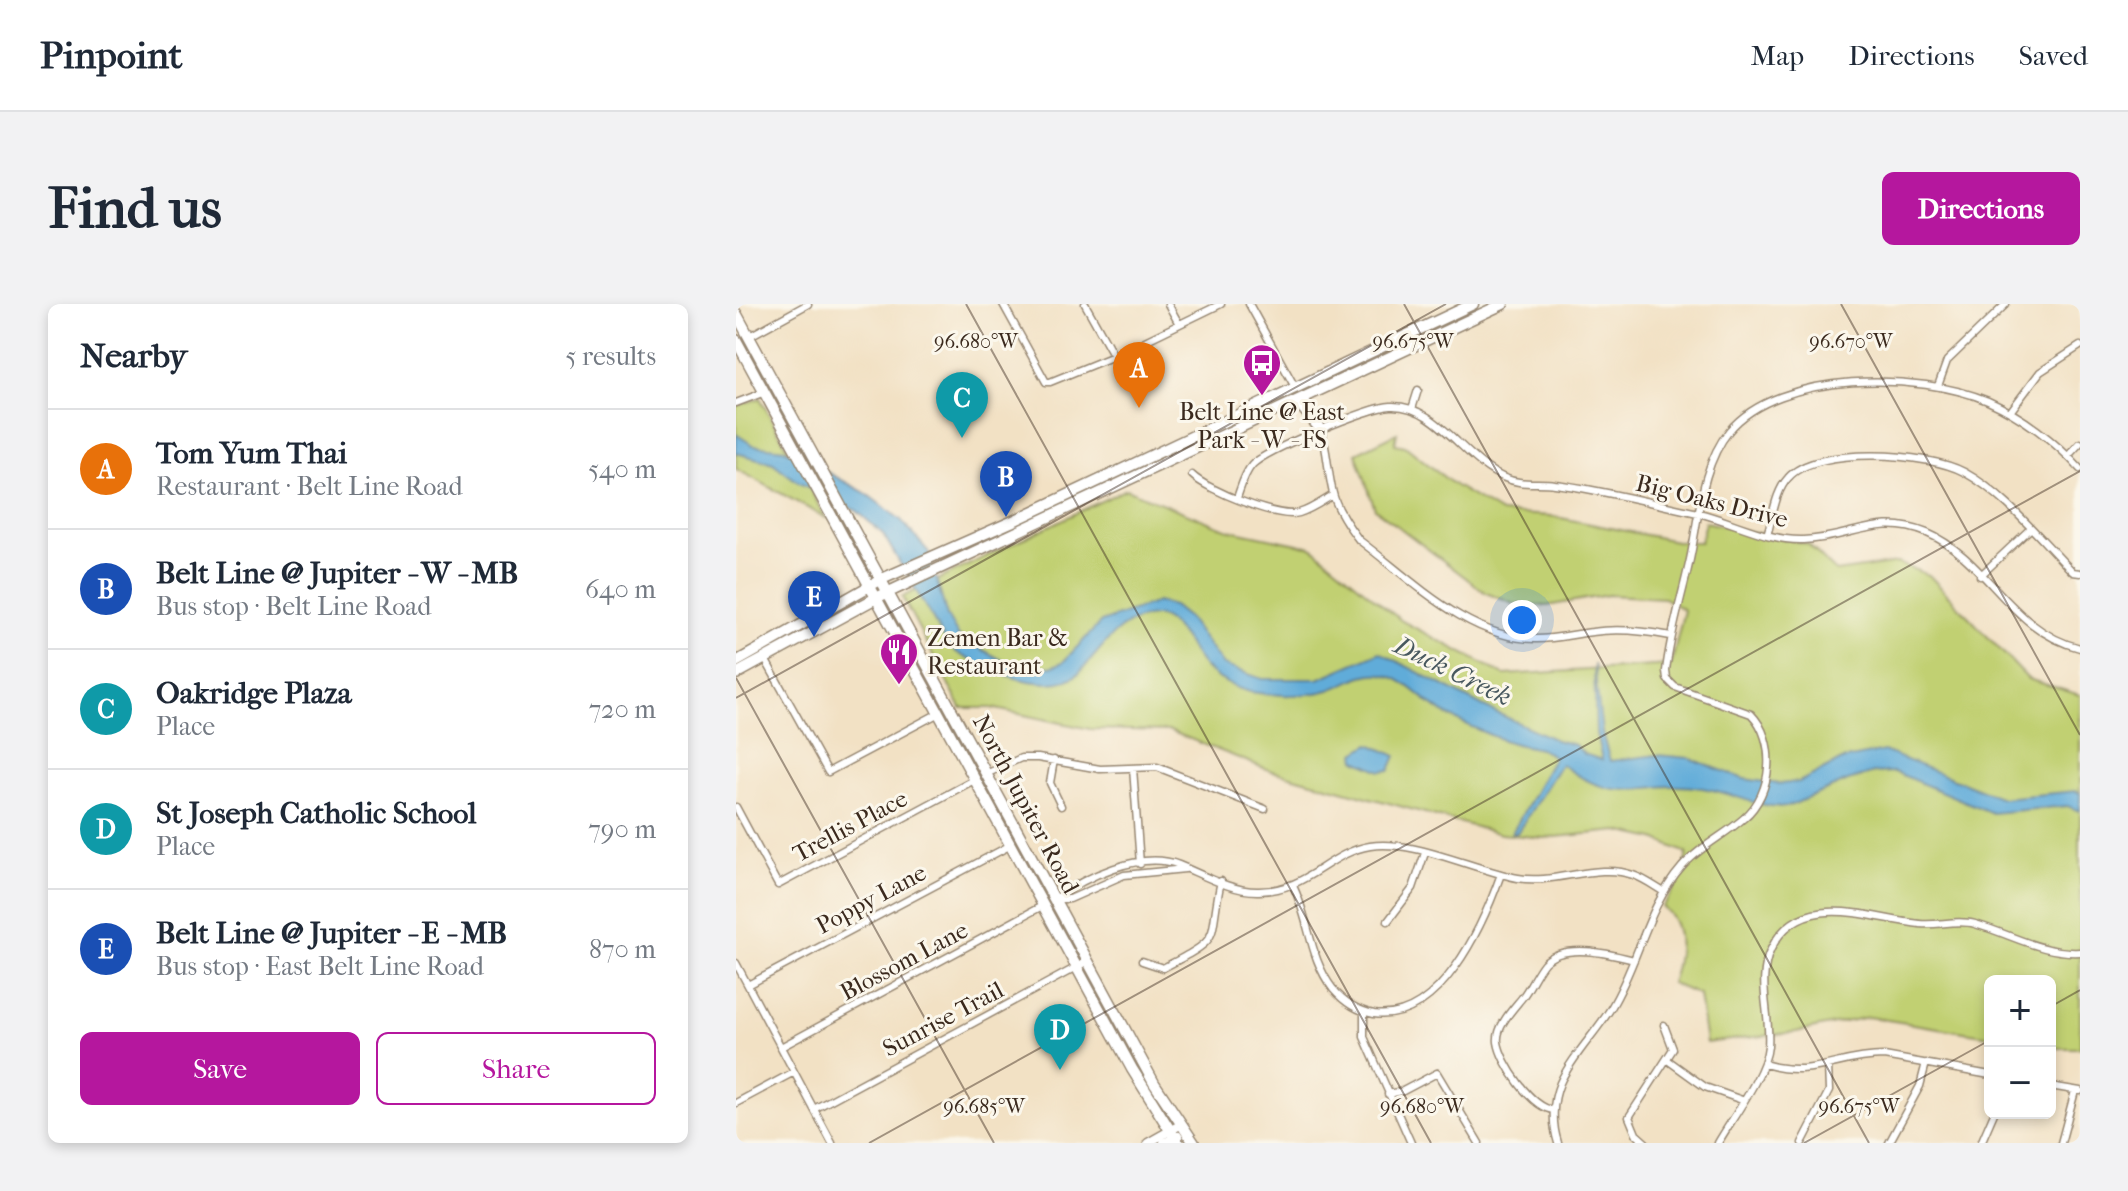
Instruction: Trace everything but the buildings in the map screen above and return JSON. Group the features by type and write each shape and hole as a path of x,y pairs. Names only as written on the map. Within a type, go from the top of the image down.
{"main road":[{"path":"1298,393 1452,308 1473,304"},
{"path":"736,662 882,579 1120,470 1503,304"},
{"name":"North Jupiter Road","path":"736,313 790,440 868,586 939,713 1055,899 1143,1063 1194,1143"},
{"name":"North Jupiter Road","path":"737,342 811,454 882,579 940,689 1011,845 1171,1139"},
{"path":"736,674 876,598 1125,481 1236,422"},
{"path":"1120,470 1125,481"},
{"path":"929,695 940,689"},
{"path":"1102,1013 1113,1007"},
{"path":"1132,1069 1143,1063"}],"street":[{"path":"737,342 808,304"},
{"path":"1003,304 1046,382 1114,356 1221,304"},
{"path":"1085,304 1114,356"},
{"path":"1168,304 1179,324"},
{"path":"1249,304 1298,393 1309,403 1325,441 1333,495 1359,540 1466,620 1495,635 1539,640 1623,629 1671,636"},
{"path":"1938,386 1947,361 2006,304"},
{"path":"1452,308 1460,324"},
{"path":"2010,412 2040,372 2080,346"},
{"path":"1558,1143 1554,1110 1560,1082 1612,1007 1634,960 1646,922 1682,866 1747,817 1754,807 1769,759 1765,734 1751,714 1675,687 1667,679 1671,636 1709,469 1718,447 1748,412 1764,401 1789,393 1874,382 1938,386 2010,412 2068,456 2080,469"},
{"path":"736,403 770,389"},
{"path":"1237,498 1252,464 1319,431 1382,407 1412,409 1418,390"},
{"name":"Big Oaks Drive","path":"1412,409 1492,470 1517,482 1558,484 1699,514 1767,535 1816,539 1889,523 1942,541 2049,639 2080,648"},
{"path":"2068,456 2080,443"},
{"path":"1767,535 1780,490 1801,466 1832,459 1899,456 1962,471 1989,488 2073,572 2080,573"},
{"path":"1192,475 1218,491 1273,512 1298,513 1333,495"},
{"path":"1980,576 2030,529"},
{"path":"765,659 828,772 939,713"},
{"path":"981,776 1021,758 1054,760 1100,769 1167,769 1265,809"},
{"path":"1054,760 1050,783 1061,806"},
{"path":"1133,768 1140,868"},
{"name":"Trellis Place","path":"736,807 778,885 981,776"},
{"name":"Poppy Lane","path":"748,985 1011,845"},
{"path":"1142,961 1163,968 1211,940 1221,881 1256,891 1293,886 1340,858 1370,846 1388,845 1501,874 1536,879 1624,873 1664,892"},
{"path":"1388,921 1413,888 1425,853"},
{"name":"Blossom Lane","path":"781,1047 1055,899 1070,899 1140,868 1185,869 1221,881"},
{"path":"1293,886 1317,963 1333,989 1364,1012 1401,1014 1427,1000 1481,927 1501,874"},
{"path":"1718,1143 1764,1064 1768,1049 1766,961 1778,937 1804,916 1835,911 1926,925 1957,921 2050,952 2080,952"},
{"path":"1554,1110 1534,1104 1501,1051 1499,1036 1507,1016 1544,964 1554,957 1600,952 1634,960"},
{"name":"Sunrise Trail","path":"814,1109 1088,961"},
{"path":"736,963 830,1142"},
{"path":"1364,1012 1364,1037 1384,1076 1388,1094 1411,1143"},
{"path":"1646,1143 1636,1134 1629,1117 1669,1061 1673,1049 1664,1025"},
{"path":"1764,1064 1789,1072 1866,1056 1984,1074"},
{"path":"1669,1061 1705,1087 1742,1100"},
{"path":"1889,1143 1920,1086 1926,1063"},
{"path":"1802,1143 1829,1091 1828,1065"},
{"path":"736,1103 794,1072"},
{"path":"1388,1094 1403,1091 1437,1073 1479,1143"},
{"path":"2056,1087 2077,1091 2061,1143"},
{"path":"1981,1143 1991,1119"},
{"path":"1148,1143 1171,1139 1183,1128"}],"green space":[{"path":"760,398 826,518 736,469 736,406"},
{"path":"1397,433 1395,444 1405,446 1454,485 1501,513 1551,516 1681,542 1700,542 1705,522 1808,544 1836,572 1897,563 1929,575 2028,679 2080,695 2080,1048 2056,1048 2056,975 1984,975 1984,1035 1868,1017 1796,1032 1706,1043 1699,995 1671,983 1678,954 1678,933 1670,914 1662,907 1682,876 1687,853 1655,839 1618,831 1544,838 1501,834 1269,770 1170,731 1090,729 991,708 961,708 902,597 1126,489 1226,529 1312,547 1402,621 1504,675 1671,665 1684,610 1664,598 1608,595 1547,606 1514,604 1486,593 1375,509 1356,453"}],"water":[{"path":"736,434 753,445 785,449 864,492 901,520 928,551 947,616 959,637 1011,665 1051,667 1063,662 1101,622 1157,602 1173,606 1188,618 1223,665 1262,679 1318,679 1380,652 1484,707 1556,740 1575,745 1584,754 1602,760 1596,733 1594,664 1602,733 1610,761 1657,755 1689,758 1744,779 1780,784 1799,782 1842,760 1884,751 2002,798 2076,791 2080,793 2080,811 2067,806 1992,813 1895,772 1874,773 1787,807 1776,807 1702,788 1662,786 1631,790 1600,786 1561,764 1517,833 1512,833 1554,757 1543,750 1515,744 1455,719 1391,676 1367,675 1310,694 1250,692 1228,684 1213,674 1177,629 1162,617 1154,616 1141,618 1120,629 1079,673 1066,680 1051,683 1032,681 976,663 949,647 883,534 857,511 799,483 773,463 736,453"},
{"path":"1370,744 1396,756 1390,770 1381,771 1356,760 1355,753"}],"place":[{"name":"Belt Line @ East Park - W - FS","path":"1262,397"},
{"name":"Tom Yum Thai","path":"1139,408"},
{"name":"Oakridge Plaza","path":"962,438"},
{"name":"Belt Line @ Jupiter - W - MB","path":"1006,517"},
{"name":"Belt Line @ Jupiter - E - MB","path":"814,637"},
{"name":"Zemen Bar & Restaurant","path":"899,686"},
{"name":"St Joseph Catholic School","path":"1060,1070"}],"water label":[{"name":"Duck Creek","path":"1453,671"}]}
